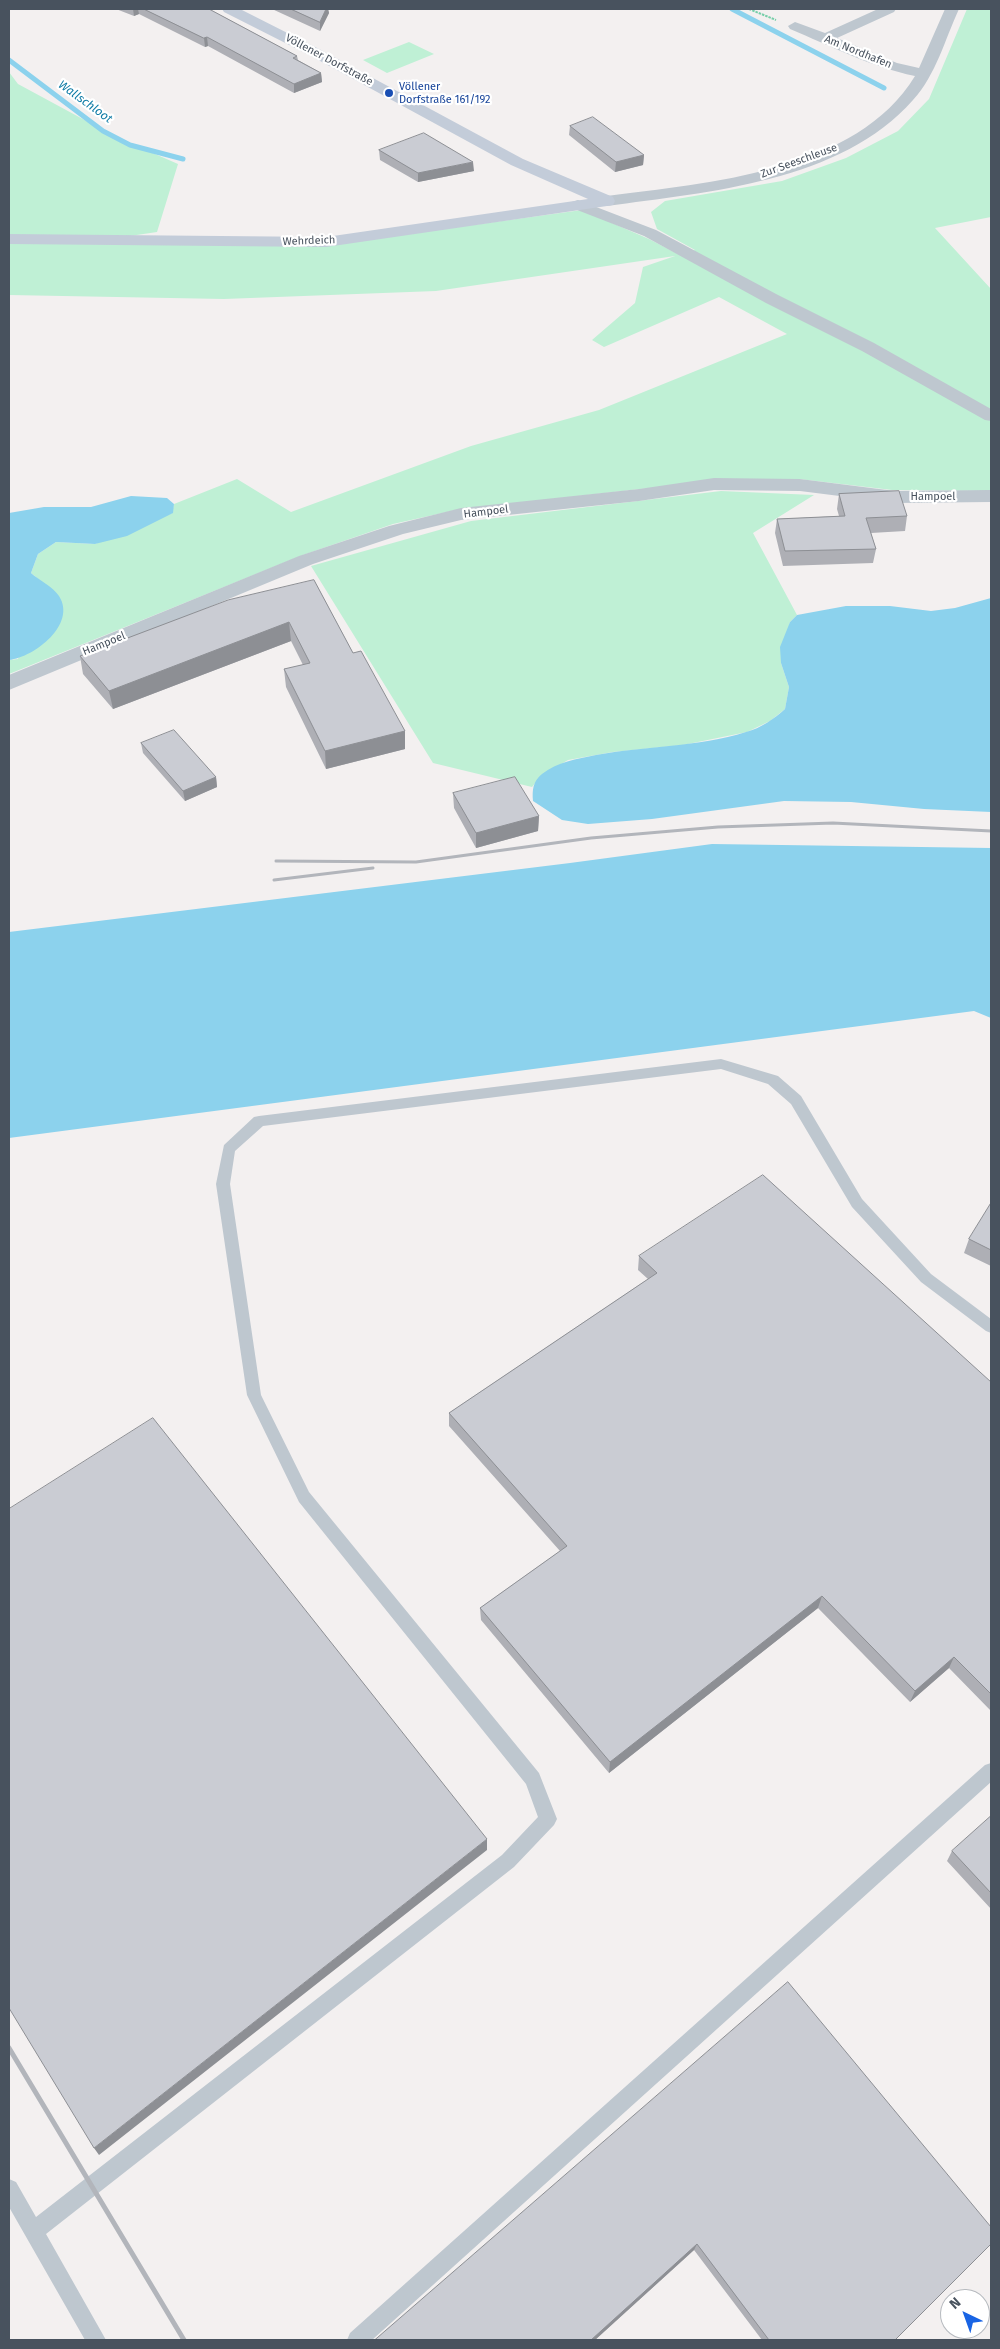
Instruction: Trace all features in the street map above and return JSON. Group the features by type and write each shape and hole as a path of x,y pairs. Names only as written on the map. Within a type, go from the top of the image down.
{"street":[{"name":"Völlener Dorfstraße","path":"229,9 271,29 533,170 607,201"},
{"path":"824,39 889,9"},
{"name":"Zur Seeschleuse","path":"607,201 718,186 781,170 828,153 867,133 887,118 908,96 923,73 952,9"},
{"name":"Am Nordhafen","path":"795,26 893,67 923,73"},
{"name":"Völlener Dorfstraße","path":"533,170 557,191 578,205"},
{"path":"607,201 624,209 650,233"},
{"name":"Wehrdeich","path":"9,239 326,242 607,201"},
{"path":"578,205 650,233 772,300 868,347 991,416"},
{"name":"Hampoel","path":"9,683 306,560 396,530 461,514 639,495 714,484 800,485 895,497 991,496"}],"lane":[{"path":"33,2232 508,1861 548,1819 533,1779 304,1497 254,1395 223,1184 229,1149 259,1121 721,1064 773,1080 796,1100 857,1203 926,1278 991,1326"},
{"path":"357,2340 991,1770"},
{"path":"9,2189 96,2340"}],"path":[{"path":"749,9 795,26"}],"green space":[{"path":"967,9 991,9 991,217 935,228 991,289 991,491 892,490 799,479 640,489 456,510 393,524 303,555 9,674 9,660 18,659 42,582 31,573 38,554 56,542 95,544 172,513 174,504 237,479 291,512 471,446 599,410 787,334 719,297 604,347 592,340 635,303 643,267 675,256 436,291 224,299 9,295 9,243 327,245 582,210 649,239 680,255 695,250 657,229 651,212 665,201 782,181 846,158 898,131 929,99"},
{"path":"409,42 434,54 387,73 363,60"},
{"path":"9,72 18,84 116,137 178,164 157,232 130,236 9,235"},
{"path":"721,491 814,495 753,533 797,615 790,622 781,663 789,687 785,709 770,721 747,732 683,745 613,752 568,760 540,777 532,787 433,763 311,566 471,521"}],"water":[{"path":"131,496 167,498 174,504 173,513 127,536 95,544 56,542 38,554 31,573 59,596 63,607 62,617 58,628 41,646 19,658 9,660 9,513 44,507 91,507"},
{"path":"991,598 991,812 924,809 851,802 784,801 652,819 588,824 562,820 533,801 533,789 537,780 548,770 561,764 596,755 709,741 752,730 772,720 785,709 789,687 781,663 780,647 790,622 797,615 846,606 890,606 931,611 955,608"},
{"path":"712,844 991,848 991,1018 974,1011 9,1138 9,932"}],"building":[{"path":"144,9 209,9 297,56 293,58 321,73 294,84 207,37 204,38"},
{"path":"291,9 326,9 320,22"},
{"path":"593,117 644,155 616,162 570,126"},
{"path":"424,133 473,162 418,173 379,150"},
{"path":"899,491 907,516 866,518 876,549 785,551 777,519 845,516 839,494"},
{"path":"314,580 353,653 361,651 405,731 325,751 284,669 310,663 289,622 109,691 80,656 228,600"},
{"path":"174,730 216,777 183,791 141,743"},
{"path":"515,777 539,816 476,833 453,793"},
{"path":"763,1175 991,1382 991,1694 954,1657 915,1691 822,1596 610,1762 480,1608 567,1546 449,1413 657,1273 639,1256"},
{"path":"991,1203 991,1250 969,1239"},
{"path":"153,1418 487,1839 94,2148 9,2008 9,1509"},
{"path":"991,1816 991,1893 952,1851"},
{"path":"788,1982 991,2227 991,2244 946,2289 940,2289 940,2295 895,2340 769,2340 697,2244 591,2340 375,2340"}],"waterway":[{"path":"732,9 884,88"},
{"name":"Wallschloot","path":"9,60 103,131 130,145 183,159"}],"railway":[{"path":"276,861 416,862 591,838 718,827 833,823 991,831"},
{"path":"274,880 373,868"},
{"path":"9,2048 184,2340"}],"place":[{"name":"Völlener Dorfstraße 161/192","path":"389,93"}]}
